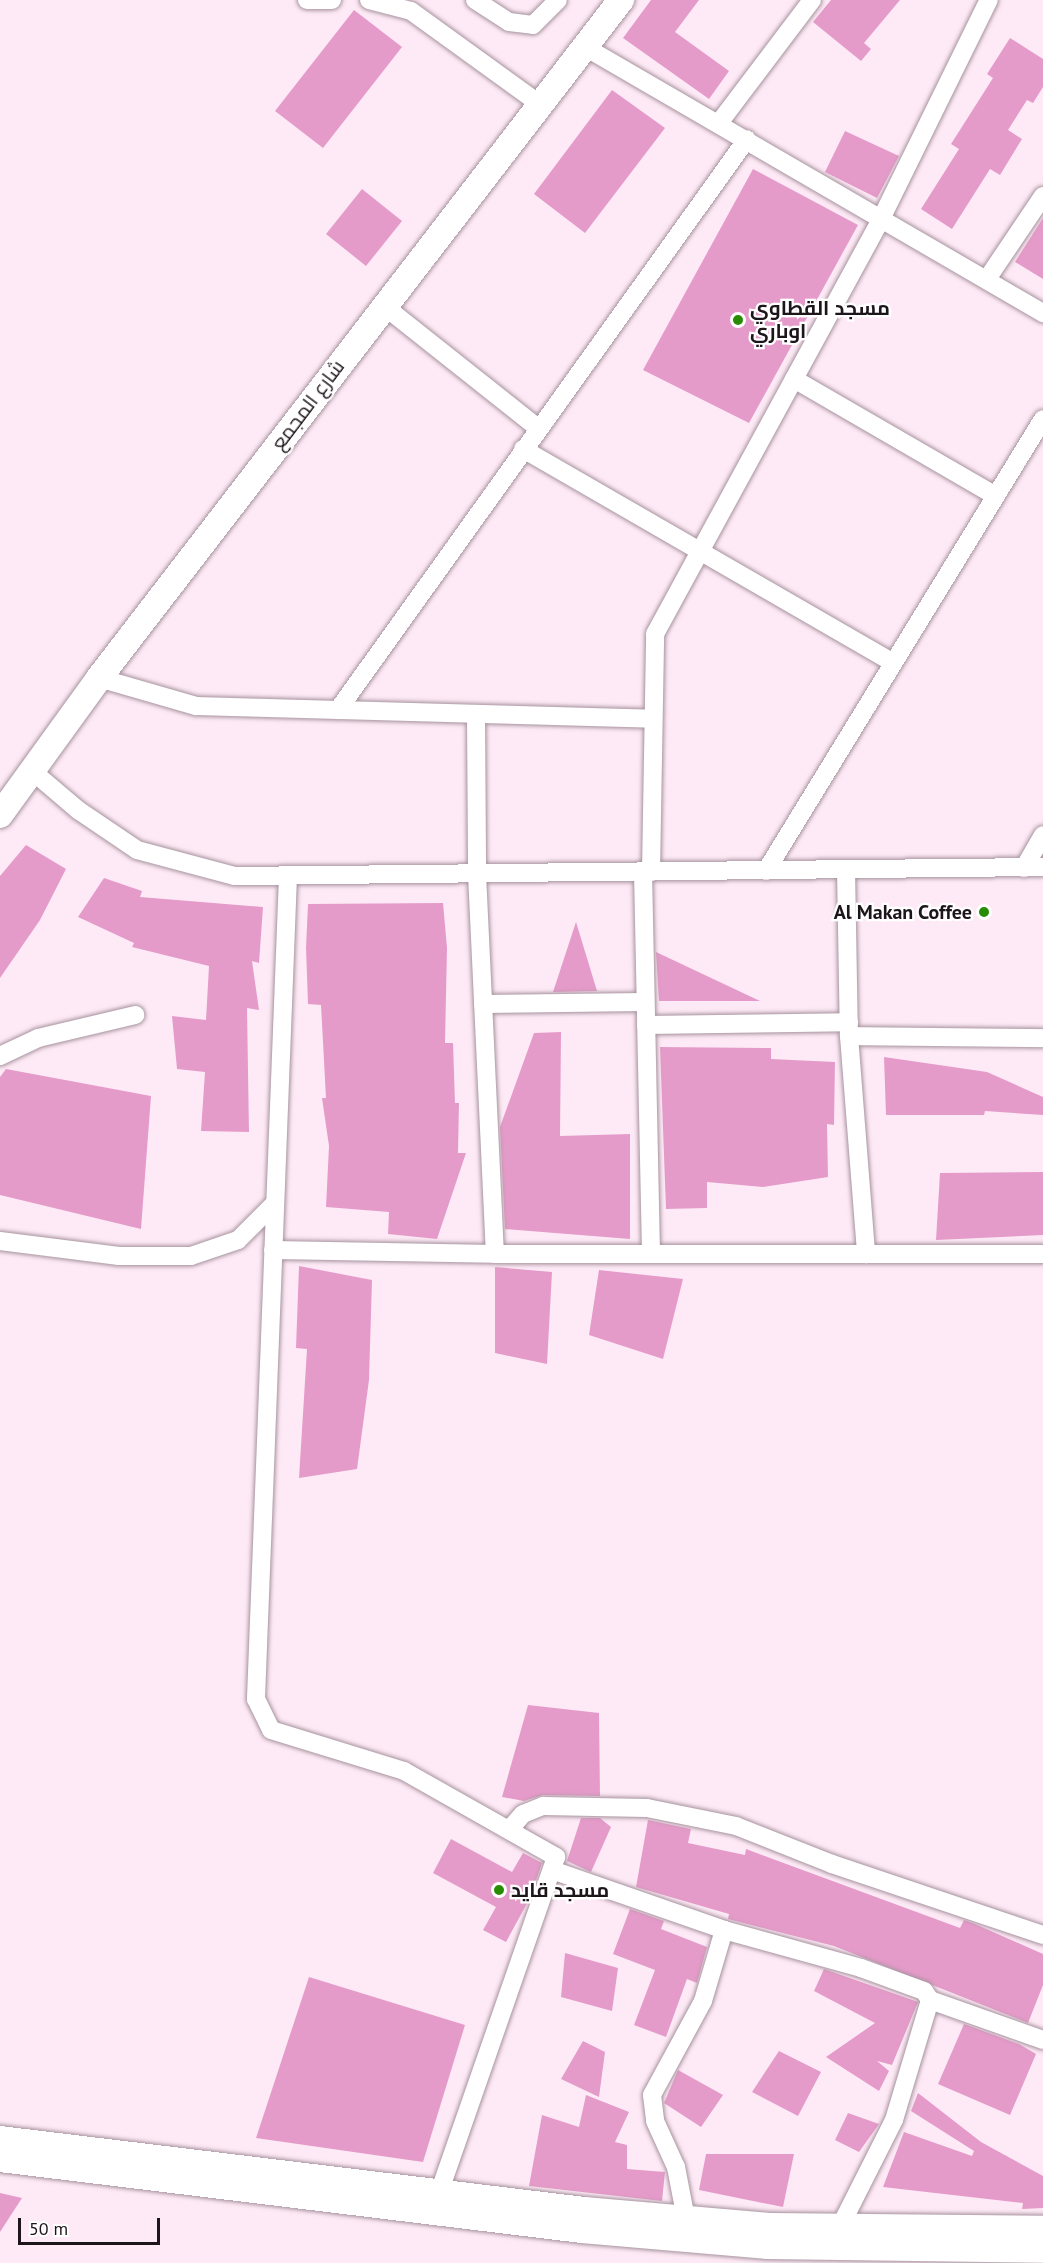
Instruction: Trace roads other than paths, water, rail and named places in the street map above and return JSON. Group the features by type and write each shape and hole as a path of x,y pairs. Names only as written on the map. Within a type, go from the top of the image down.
{"street":[{"path":"307,0 332,0"},
{"path":"369,0 411,11 541,105"},
{"path":"475,0 509,22 533,25 558,0"},
{"name":"شارع المجمع","path":"0,815 99,678 621,0"},
{"path":"719,123 812,0"},
{"path":"651,1254 645,1002 655,634 882,217 989,0"},
{"path":"585,47 882,217 1043,313"},
{"path":"338,710 538,428 747,140"},
{"path":"987,279 1043,196"},
{"path":"384,306 538,428"},
{"path":"794,379 996,496"},
{"path":"766,871 1043,419"},
{"path":"523,449 893,663"},
{"path":"99,678 196,706 654,719"},
{"path":"476,714 477,874 495,1254"},
{"path":"32,770 78,810 137,850 235,876 1043,867"},
{"path":"1024,868 1043,835"},
{"path":"846,870 849,1029 866,1254"},
{"path":"288,876 273,1205 256,1699 272,1730 404,1771 556,1857 439,2193"},
{"path":"483,1004 645,1002"},
{"path":"0,1056 38,1038 135,1015"},
{"path":"646,1025 849,1029 1043,1038"},
{"path":"0,1241 119,1256 191,1256 238,1240 273,1205"},
{"path":"273,1250 495,1254 1043,1254"},
{"path":"508,1830 523,1814 543,1806 647,1808 736,1826 832,1864 1043,1935"},
{"path":"552,1870 724,1930 861,1968 924,1991 930,2001 1043,2040"},
{"path":"686,2219 676,2167 654,2121 652,2095 703,2001 724,1930"},
{"path":"840,2227 894,2120 930,2001"},
{"path":"0,2139 439,2193 686,2219 840,2227 1043,2229"},
{"path":"0,2159 582,2230 768,2246 1043,2250"}],"place":[{"name":"مسجد القطاوي اوباري","path":"738,320"},
{"name":"Al Makan Coffee","path":"984,912"},
{"name":"مسجد قايد","path":"499,1890"}]}
